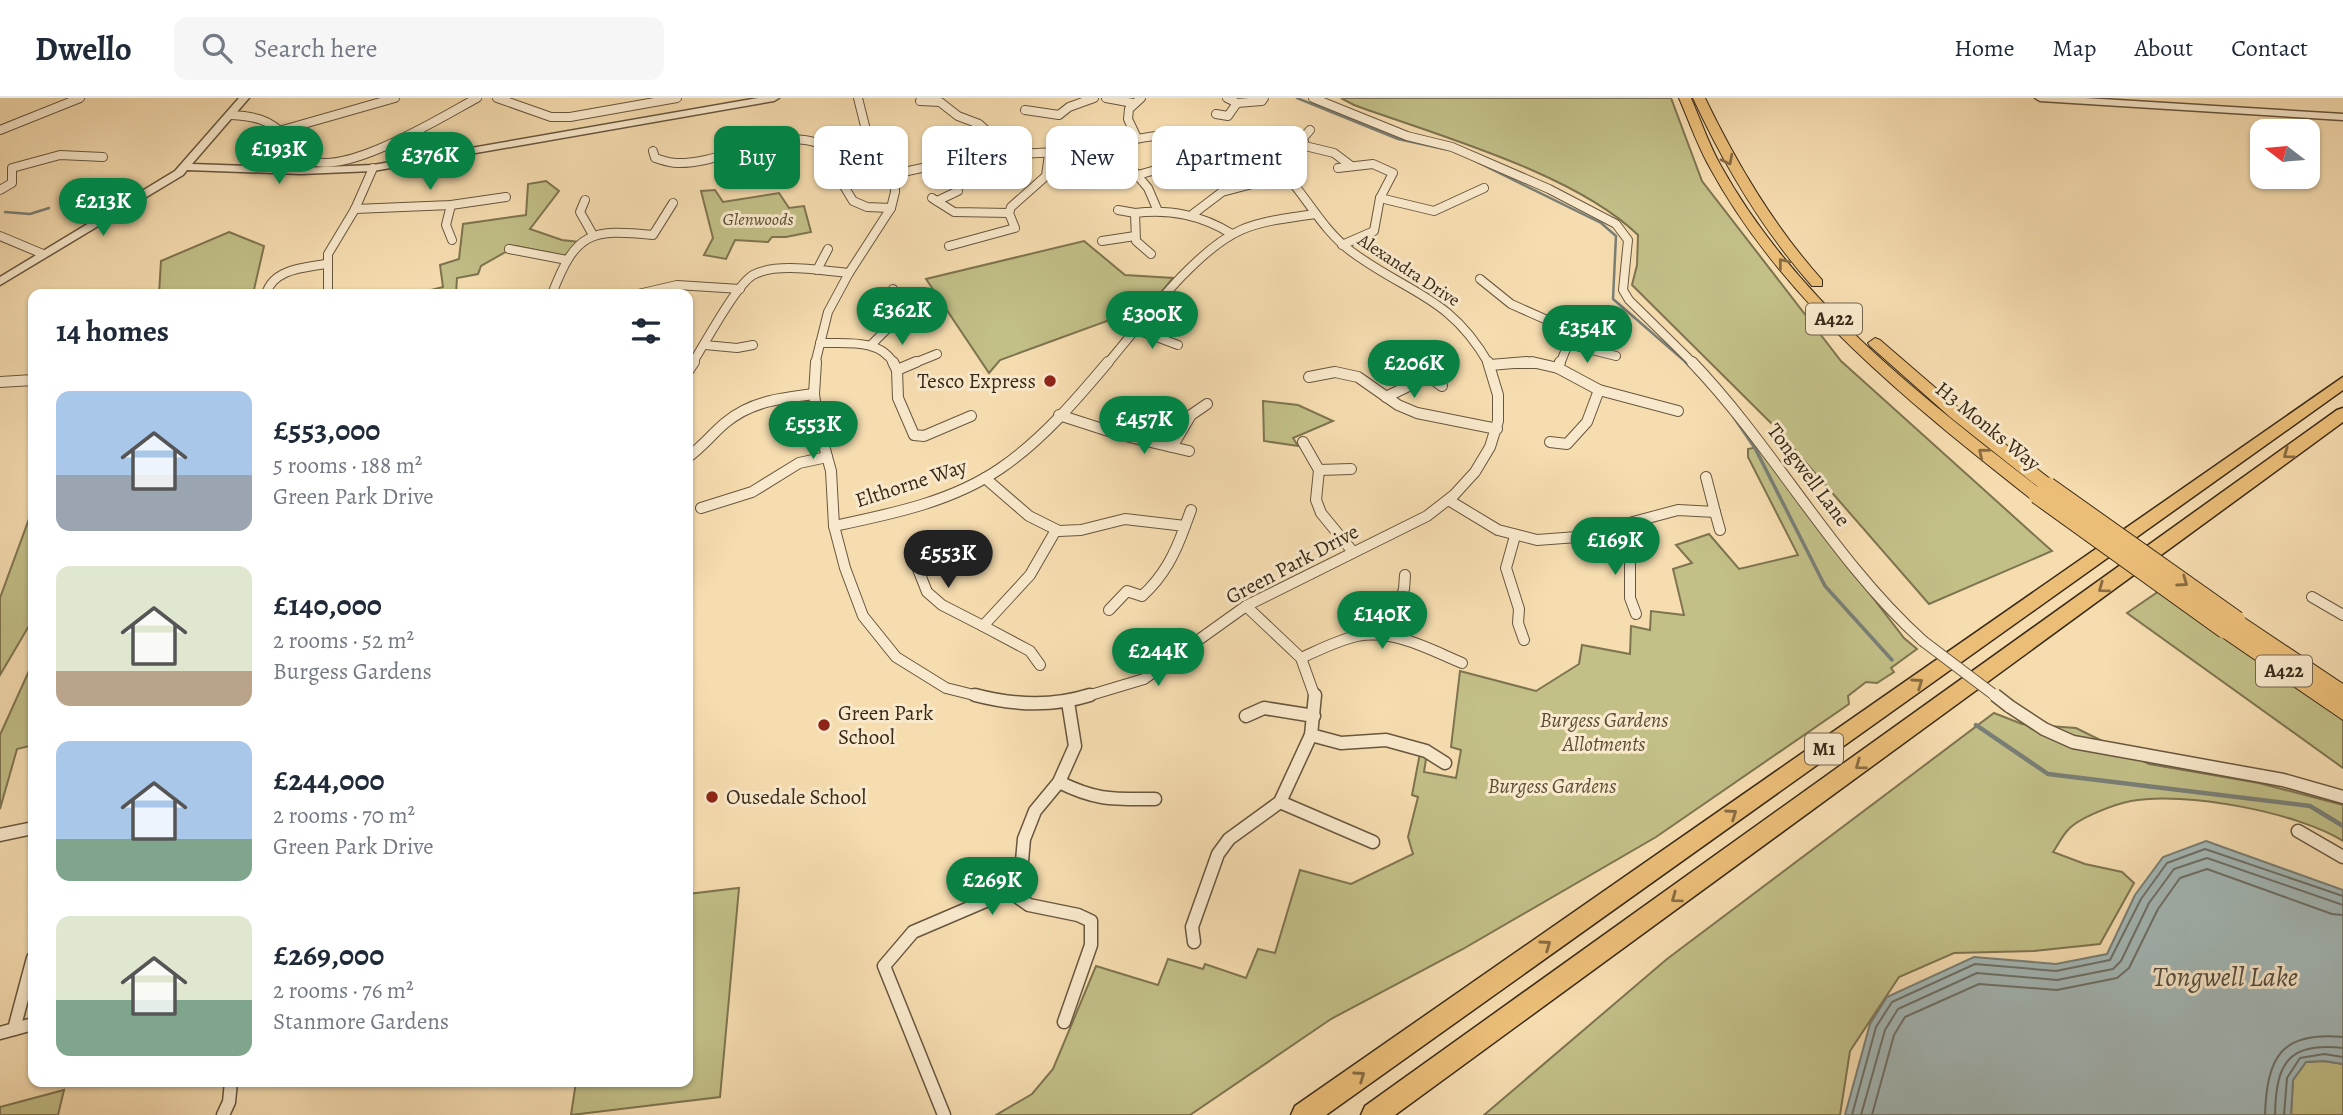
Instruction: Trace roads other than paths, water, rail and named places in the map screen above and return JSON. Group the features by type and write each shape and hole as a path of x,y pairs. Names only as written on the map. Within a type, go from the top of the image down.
{"highway":[{"name":"M1","path":"1304,1115 2343,382"},
{"name":"M1","path":"1374,1115 2343,414"}],"main road":[{"name":"H3 Monks Way","path":"1685,98 1715,166 1750,221 1788,270 1892,376 2042,491 2231,625 2343,712"},
{"name":"H3 Monks Way","path":"1699,98 1731,166 1765,220 1803,268 1851,320 1905,371 1996,447 2042,491"},
{"name":"H3 Monks Way","path":"2231,625 2343,694"}],"street":[{"path":"0,130 80,98"},
{"path":"0,282 186,167 244,98"},
{"path":"279,131 395,98"},
{"path":"454,98 458,108"},
{"path":"231,115 265,120 310,162 324,165 343,163 385,145 477,98"},
{"path":"496,98 551,117 677,98"},
{"path":"604,98 606,110"},
{"path":"186,167 301,171 373,168 774,98"},
{"path":"858,98 865,126"},
{"path":"1025,110 1060,118 1069,107 1094,98"},
{"path":"1106,98 1133,103 1142,98"},
{"path":"1227,98 1237,103 1262,101 1264,98"},
{"name":"Tongwell Lane","path":"1313,98 1406,136 1451,147 1549,189 1616,224 1628,240 1623,290 1629,300 1712,380 1869,587 1904,626 2009,706 2044,729 2073,742 2283,780 2343,797"},
{"path":"2040,98 2343,115"},
{"path":"2081,98 2343,115"},
{"path":"920,101 940,102 958,116 981,126"},
{"path":"1131,126 1128,119 1133,103"},
{"path":"1216,114 1228,116 1237,103"},
{"path":"1310,130 1298,142 1334,153 1350,165"},
{"name":"Alexandra Drive","path":"1138,136 1180,132 1213,136 1248,146 1282,168 1326,230 1342,245 1381,272 1425,295 1451,314 1473,338 1490,365 1499,398 1497,429"},
{"path":"653,150 655,158 675,163 782,140 812,139 818,143 853,201 867,207 891,208"},
{"path":"0,190 12,183 12,168 60,155 103,156"},
{"path":"1338,168 1375,163 1393,173 1393,179 1380,198 1374,231 1342,245"},
{"path":"327,289 324,264 326,252 355,209 373,168"},
{"path":"1152,169 1135,172 1148,188 1157,209"},
{"path":"1009,213 1018,201 1046,176"},
{"path":"1380,198 1434,211 1484,188"},
{"name":"Green Park Drive","path":"895,189 891,208 849,273 828,312 815,365 814,394 818,424 831,471 834,526 845,568 863,616 896,657 946,688 1005,703 1068,702 1144,679 1246,606 1427,516 1450,501 1485,461 1497,429"},
{"path":"1193,214 1222,192 1233,189"},
{"path":"958,191 935,199 954,212 1009,213"},
{"path":"355,209 451,205 506,197"},
{"path":"585,200 580,212 593,235"},
{"path":"653,235 673,204"},
{"path":"451,205 446,225 452,240"},
{"path":"1118,210 1135,212 1157,209 1193,214 1233,234"},
{"path":"1135,212 1136,241 1151,254"},
{"path":"949,246 1017,232 1009,213"},
{"name":"Elthorne Way","path":"834,526 884,516 958,492 985,478 1018,455 1059,415 1194,264 1233,234 1261,224 1315,214"},
{"path":"554,289 568,260 593,235 609,233 667,236"},
{"path":"0,236 43,254"},
{"path":"1102,241 1135,236"},
{"path":"509,249 568,260"},
{"path":"817,270 828,249"},
{"path":"268,289 271,281 283,274 324,264"},
{"path":"693,363 740,289 753,275 767,270 849,273"},
{"path":"1480,279 1511,304 1556,324 1568,344 1616,356"},
{"path":"652,289 667,284 687,283 740,289"},
{"path":"871,345 887,329 888,307 893,289"},
{"path":"1556,324 1571,315 1586,315"},
{"path":"1135,329 1178,345"},
{"path":"820,343 871,345 890,355 897,370 898,398 914,435 924,436 971,416"},
{"path":"1558,368 1568,344"},
{"path":"705,345 737,348 754,345"},
{"path":"897,370 937,354"},
{"path":"1490,365 1531,362 1558,368 1600,390 1678,411"},
{"path":"1411,363 1442,386"},
{"path":"1309,377 1335,372 1357,377 1386,397 1417,413 1497,429"},
{"path":"1386,397 1429,376"},
{"path":"0,382 28,380"},
{"path":"1550,442 1567,444 1587,422 1592,403 1600,390"},
{"path":"693,449 747,407 775,399 814,394"},
{"path":"1172,447 1191,415 1207,404"},
{"path":"1059,415 1121,435 1189,451"},
{"path":"1303,442 1320,470 1316,500 1321,513 1353,552"},
{"path":"701,509 752,492 800,463 827,457"},
{"path":"1320,470 1351,468"},
{"path":"1706,477 1720,530"},
{"path":"985,478 1035,520 1056,530 1078,532 1116,520 1143,519 1185,526"},
{"path":"1450,501 1487,525 1515,536 1556,540 1681,509 1715,512"},
{"path":"1142,596 1163,578 1175,555 1191,510"},
{"path":"1608,529 1630,556 1630,598 1636,614"},
{"path":"983,626 1030,575 1056,530"},
{"path":"1515,536 1506,568 1520,609 1518,623 1524,640"},
{"path":"912,554 927,593 942,605 1030,651 1040,665"},
{"path":"1388,636 1404,589 1405,575"},
{"path":"1109,610 1127,591 1155,602"},
{"path":"2312,597 2343,615"},
{"path":"1194,942 1192,927 1218,854 1229,839 1280,802 1311,736 1316,699 1301,659 1246,606"},
{"path":"1301,659 1355,637 1372,634 1421,645 1462,663"},
{"path":"944,1115 884,966 913,932 1009,891 1021,872 1024,839 1035,811 1059,782 1076,746 1068,702"},
{"path":"1246,716 1264,708 1314,716"},
{"path":"1311,736 1341,743 1386,740 1426,751 1446,763"},
{"path":"1059,782 1085,795 1111,799 1155,799"},
{"path":"1280,802 1311,818 1346,828 1373,842"},
{"path":"0,835 28,829"},
{"path":"2298,831 2343,857"},
{"path":"1009,891 1029,905 1079,915 1091,921 1091,945 1065,1022"},
{"path":"7,1031 28,972"},
{"path":"7,1031 28,1025"},
{"path":"223,1115 229,1102 230,1087"}],"water":[{"name":"Tongwell Lake","path":"2206,841 2343,890 2343,1064 2306,1062 2293,1080 2291,1115 1845,1115 1870,1024 1887,997 1974,957 2056,964 2107,954 2135,895 2163,857"}],"waterway":[{"path":"1297,98 1398,139 1449,150"},
{"path":"1473,160 1601,223 1616,236 1613,299 1688,364"},
{"path":"5,212 30,214 49,208"},
{"path":"1734,417 1755,448 1825,586 1892,660"},
{"path":"1976,725 2048,774 2310,806 2343,826"}],"place":[{"name":"Tesco Express","path":"1050,381"},
{"name":"Green Park School","path":"824,725"},
{"name":"Ousedale School","path":"712,797"}],"park label":[{"name":"Glenwoods","path":"758,219"},
{"name":"Burgess Gardens Allotments","path":"1604,732"},
{"name":"Burgess Gardens","path":"1552,786"}]}
